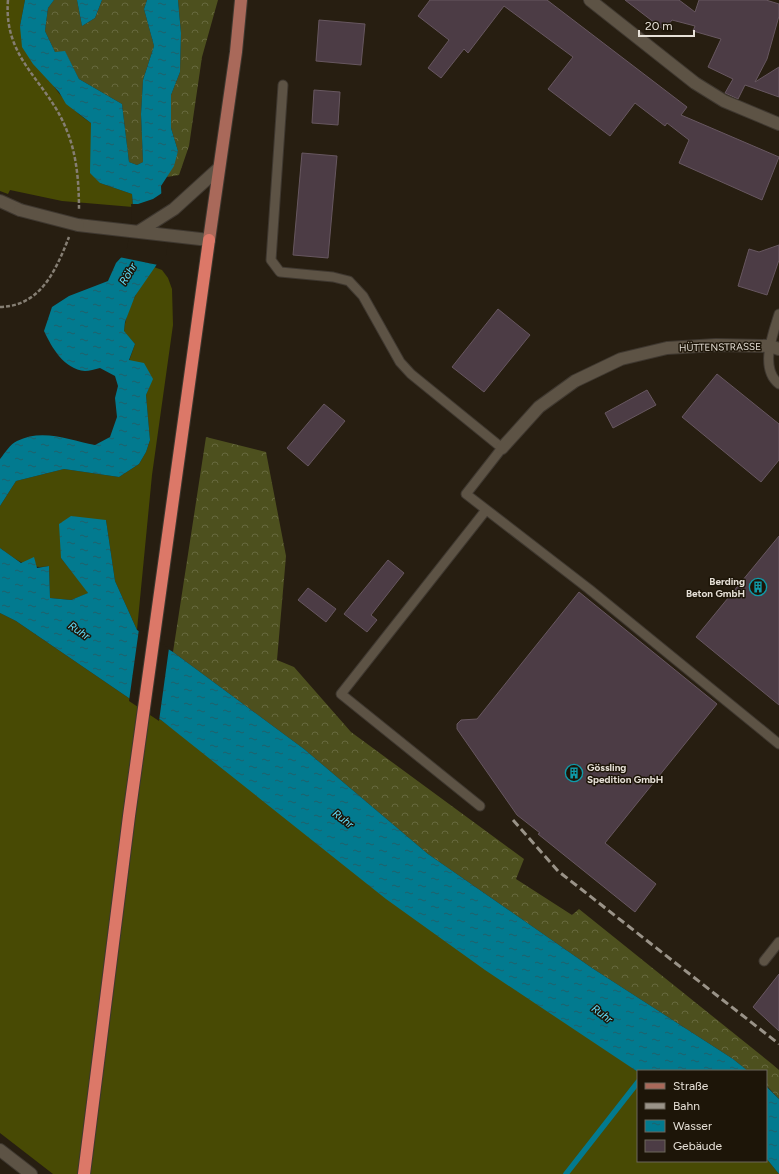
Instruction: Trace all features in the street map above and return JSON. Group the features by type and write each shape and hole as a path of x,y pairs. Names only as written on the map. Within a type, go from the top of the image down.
{"highway":[{"path":"84,1174 129,816 209,240"}],"main road":[{"path":"209,240 236,52 241,0"}],"street":[{"path":"590,0 696,83 724,101 779,124"},
{"path":"138,232 174,209 218,169"},
{"path":"0,201 20,210 78,225 209,240"},
{"name":"HÜTTENSTRASSE","path":"502,448 539,407 575,381 621,359 667,348 716,345 774,348"},
{"path":"0,1150 32,1174"}],"lane":[{"path":"283,85 270,260 280,272 333,277 349,282 363,296 400,362 411,374 502,448 466,494 589,589 779,744"},
{"path":"779,314 774,348 769,368 771,374 779,384"},
{"path":"480,806 342,694 486,510"},
{"path":"764,961 779,942"}],"path":[{"path":"8,0 8,26 14,47 32,76 55,107 67,131 78,180 79,212"},
{"path":"0,307 10,307 27,301 40,290 52,276 71,232"}],"shaded area":[{"path":"0,0 25,0 20,26 41,67 58,92 67,103 91,123 91,141 100,183 132,194 133,207 62,201 10,190 8,194 0,191"},
{"path":"154,267 162,270 168,278 172,289 173,325 152,475 137,630 115,581 106,520 61,558 89,593 71,600 50,598 49,566 34,567 28,565 17,560 0,548 0,506 16,481 64,469 119,477 139,464 146,452 150,440 146,395 152,379 129,361 135,344 124,332 125,323 134,297"},
{"path":"0,613 16,621 161,720 637,1071 637,1162 767,1162 767,1159 779,1174 53,1174 0,1133"}],"green space":[{"path":"54,0 77,0 82,26 95,18 102,0 147,0 144,9 154,46 143,80 141,114 143,162 137,165 129,162 122,104 79,79 65,52 55,52 45,31 48,8"},
{"path":"178,0 218,0 202,57 189,146 179,175 167,177 178,151 171,128 171,95 180,72 181,33"},
{"path":"206,437 266,452 286,556 277,660 294,667 351,732 524,859 516,879 572,915 579,909 779,1070 779,1099 767,1086 767,1070 747,1070 733,1059 592,968 428,854 304,749 173,652"}],"water":[{"name":"Röhr","path":"25,0 54,0 48,8 45,31 55,52 65,51 79,79 122,104 129,162 137,165 143,162 141,114 143,80 154,46 144,9 147,0 178,0 181,33 180,72 171,95 171,128 178,151 174,166 161,186 164,254 135,296 125,322 124,331 135,344 129,360 144,363 153,379 146,395 150,440 146,452 139,464 119,477 64,469 16,481 0,506 0,459 14,442 36,435 46,435 95,445 110,437 117,417 115,398 118,386 115,376 100,368 85,371 71,366 55,351 44,331 52,307 69,296 108,281 116,263 129,249 134,218 132,194 100,183 90,173 91,123 66,104 59,92 33,64 22,47 20,26"},
{"path":"77,0 102,0 95,18 82,26"},
{"name":"Ruhr","path":"71,516 106,520 115,581 137,630 173,652 304,749 428,854 592,968 733,1059 747,1070 637,1070 637,1071 485,970 386,899 161,720 16,621 0,613 0,548 21,563 34,557 37,568 49,566 50,598 71,600 88,593 61,558 59,524"},
{"path":"767,1087 779,1099 779,1174 767,1159"}],"pier":[{"path":"162,193 171,223 166,255 158,265 119,257 127,248 132,218 131,204 138,204 153,199"},
{"path":"139,629 169,648 159,721 129,701"}],"building":[{"path":"430,0 547,0 687,107 681,115 779,157 762,200 679,163 689,140 667,123 665,126 635,103 610,136 548,89 573,57 504,6 468,53 464,49 441,78 428,68 449,40 418,16"},
{"path":"625,0 679,0 695,12 699,0 766,0 779,4 779,16 767,59 755,82 779,67 779,97 745,85 738,99 725,93 733,79 708,67 721,39 693,31 695,26 672,20 664,30"},
{"path":"319,20 365,24 361,65 316,61"},
{"path":"314,90 340,92 338,125 312,123"},
{"path":"302,153 337,156 328,258 293,255"},
{"path":"779,245 779,260 767,295 738,286 749,249 759,252"},
{"path":"498,309 530,335 484,392 452,367"},
{"path":"717,374 779,424 779,460 761,482 682,417"},
{"path":"647,390 656,405 613,428 605,413"},
{"path":"324,404 345,421 308,466 287,448"},
{"name":"Berding Beton GmbH","path":"779,536 779,705 696,637"},
{"path":"388,560 404,573 371,615 377,620 367,632 344,614"},
{"path":"308,588 336,609 326,622 298,600"},
{"name":"Gössling Spedition GmbH","path":"579,592 717,704 605,843 656,884 635,912 538,834 540,833 517,815 457,729 457,724 461,720 477,719"},
{"path":"779,974 779,1031 753,1007"}],"waterway":[{"path":"566,1174 637,1083"}],"railway":[{"path":"513,820 558,871 779,1044"}],"place":[{"name":"Berding Beton GmbH","path":"758,587"},
{"name":"Gössling Spedition GmbH","path":"574,773"}]}
